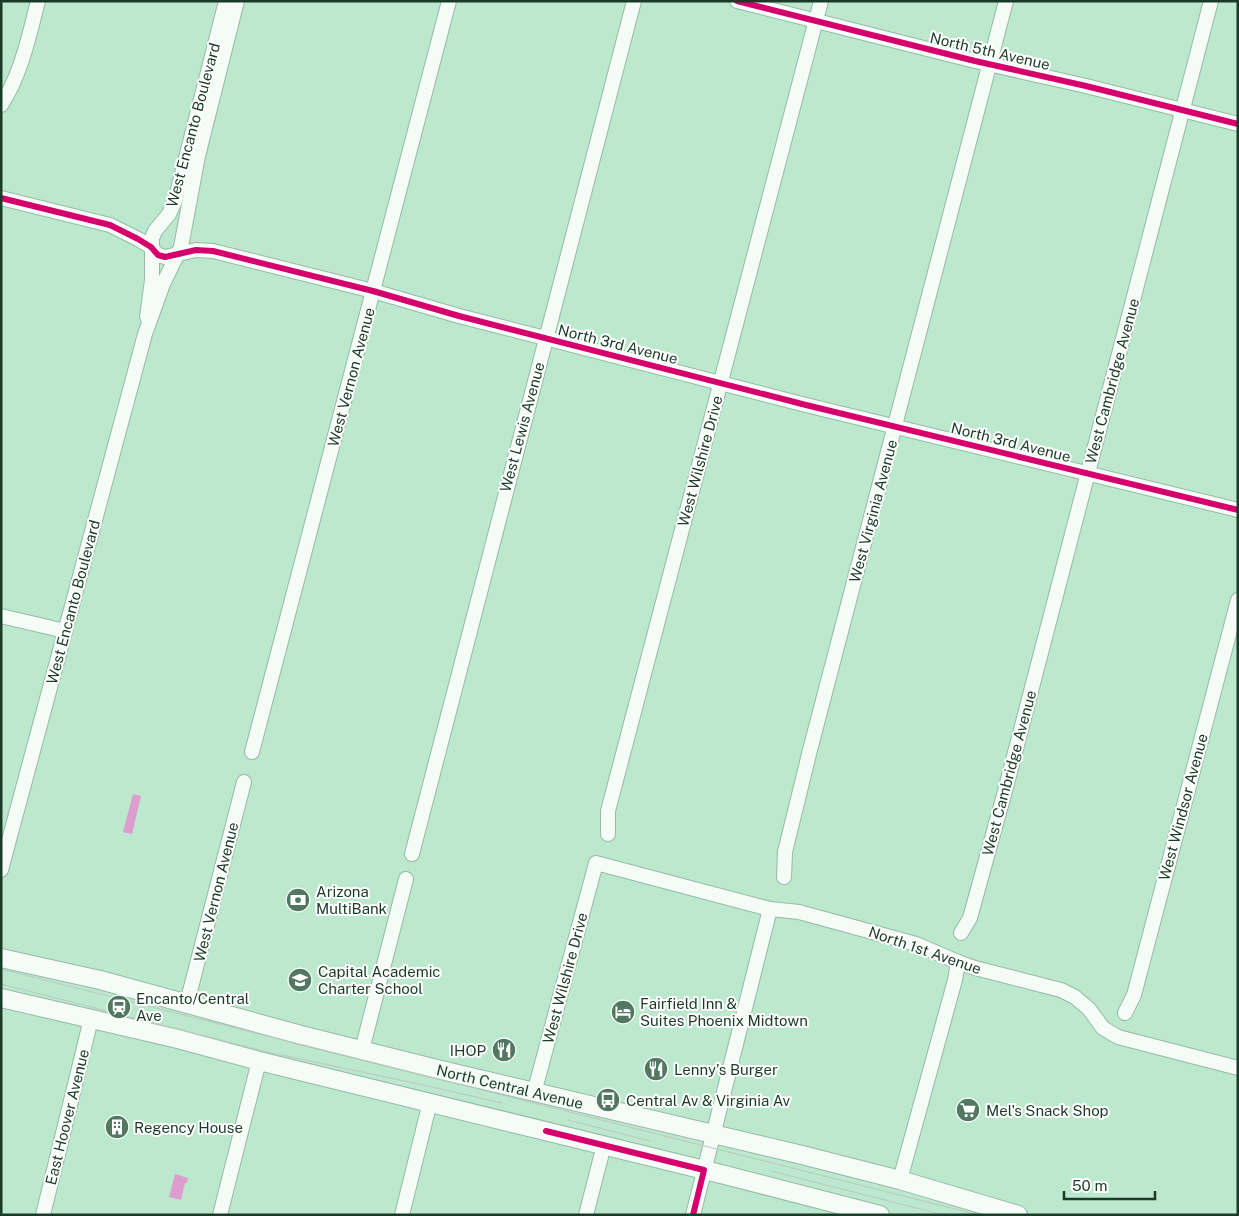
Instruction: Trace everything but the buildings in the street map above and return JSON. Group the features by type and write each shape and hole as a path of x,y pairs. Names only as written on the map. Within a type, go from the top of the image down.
{"main road":[{"name":"North Central Avenue","path":"1,958 100,980 362,1050 534,1093 713,1134 900,1180 1018,1215"},
{"path":"1,998 178,1039 259,1061 604,1145 880,1215"}],"street":[{"path":"1,105 10,92 27,42 38,1"},
{"name":"West Encanto Boulevard","path":"145,334 152,280 151,247 155,231 169,214 175,201 226,1"},
{"name":"West Encanto Boulevard","path":"1,870 145,334 163,284 178,254 184,235 186,212 198,156 237,1"},
{"name":"West Vernon Avenue","path":"252,752 449,1"},
{"name":"West Lewis Avenue","path":"412,854 634,1"},
{"name":"North 5th Avenue","path":"737,1 1238,124"},
{"name":"West Wilshire Drive","path":"608,834 608,811 821,1"},
{"name":"West Virginia Avenue","path":"784,876 785,852 806,768 1006,1"},
{"name":"West Cambridge Avenue","path":"961,933 970,918 973,908 1211,1"},
{"name":"North 3rd Avenue","path":"1,198 110,225 133,235 151,247 158,255 165,257 196,250 214,251 720,383 1238,510"},
{"name":"West Windsor Avenue","path":"1126,1013 1134,995 1238,600"},
{"path":"1,616 65,631"},
{"name":"West Vernon Avenue","path":"187,1003 244,782"},
{"name":"West Wilshire Drive","path":"534,1093 596,863"},
{"name":"North 1st Avenue","path":"596,863 770,909 799,912 916,944 958,962 1061,990 1075,997 1089,1009 1102,1028 1118,1037 1238,1068"},
{"path":"362,1050 406,879"},
{"path":"693,1215 770,909"},
{"path":"900,1180 955,980 958,962"},
{"name":"East Hoover Avenue","path":"43,1215 92,1020"},
{"path":"220,1215 259,1061"},
{"path":"402,1215 430,1102"},
{"path":"586,1215 604,1145"}],"shaded area":[{"path":"133,794 141,796 132,834 123,832"},
{"path":"175,1174 188,1178 181,1200 169,1197"}],"tram line":[{"path":"1,969 979,1215"},
{"path":"1,984 263,1051 502,1103"},
{"path":"568,1120 650,1141"},
{"path":"771,1171 944,1215"}],"cycle path":[{"path":"737,1 975,61 1086,86 1238,124"},
{"path":"1,198 110,225 138,239 151,247 158,255 165,257 196,250 213,251 373,291 459,316 806,405 1238,510"},
{"path":"546,1131 704,1170 693,1215"}],"place":[{"name":"Arizona MultiBank","path":"298,900"},
{"name":"Capital Academic Charter School","path":"300,980"},
{"name":"Encanto/Central Ave","path":"119,1007"},
{"name":"Fairfield Inn & Suites Phoenix Midtown","path":"623,1012"},
{"name":"IHOP","path":"504,1050"},
{"name":"Lenny's Burger","path":"656,1069"},
{"name":"Central Av & Virginia Av","path":"608,1100"},
{"name":"Mel's Snack Shop","path":"968,1110"},
{"name":"Regency House","path":"117,1127"}]}
